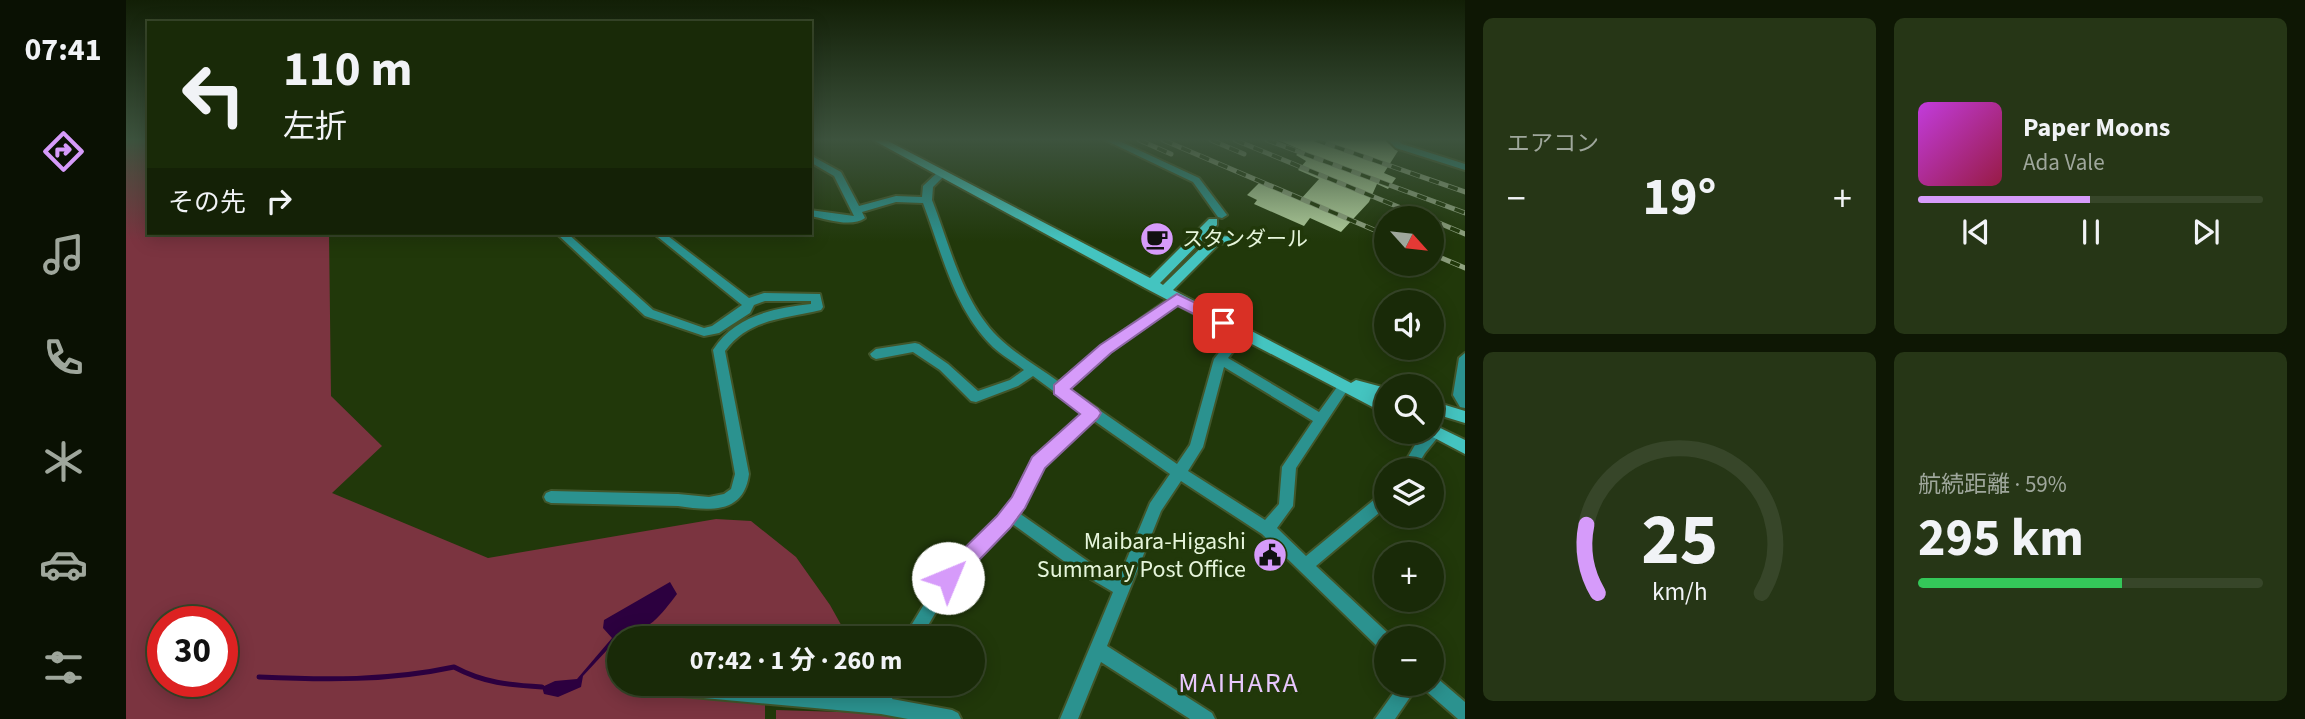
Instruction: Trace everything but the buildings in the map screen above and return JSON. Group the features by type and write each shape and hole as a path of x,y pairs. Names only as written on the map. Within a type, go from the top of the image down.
{"main road":[{"path":"941,174 1374,402"},
{"path":"1150,285 1218,219"},
{"path":"1164,292 1216,240 1228,239"},
{"path":"1344,386 1358,386 1374,391"},
{"path":"1444,411 1465,417"},
{"path":"1444,437 1465,448"}],"street":[{"path":"812,213 854,220 860,218 837,174"},
{"path":"941,174 928,186 927,200 967,307 995,342 1092,413 1267,529 1374,631"},
{"path":"1182,174 1196,180 1218,219"},
{"path":"856,210 895,199 927,200"},
{"path":"563,235 649,313 709,332 746,310 747,303"},
{"path":"661,235 747,303"},
{"path":"551,497 716,503 735,495 743,482 743,474 719,350 729,337 760,319 784,311 817,307 816,297 764,297 747,303"},
{"path":"1060,389 1106,349 1177,299"},
{"path":"1069,719 1099,651 1155,508 1178,470 1196,447 1220,359 1242,332"},
{"path":"876,354 915,347 944,367 976,397 1014,383 1033,370"},
{"path":"1465,358 1459,395 1465,403"},
{"path":"1220,359 1321,420"},
{"path":"1267,529 1286,506 1289,467 1344,386"},
{"path":"919,626 948,578 1009,514 1038,462 1092,413"},
{"path":"1306,565 1374,508"},
{"path":"1009,514 1084,567 1123,589"},
{"path":"1099,651 1206,719"},
{"path":"1444,695 1465,714"},
{"path":"782,696 881,705 952,719"},
{"path":"881,705 885,696"},
{"path":"1384,719 1402,696"}],"shaded area":[{"path":"126,174 147,174 147,235 329,235 331,396 382,446 332,493 488,558 716,519 751,521 796,557 842,626 607,626 607,696 765,696 765,719 126,719"},
{"path":"670,582 677,594 666,609 647,626 607,626 607,632 603,628 604,620"},
{"path":"607,644 607,650 583,676 581,687 558,697 544,694 542,687 555,681 577,679"},
{"path":"776,710 873,713 906,719 776,719"}],"waterway":[{"path":"259,677 357,678 405,675 454,667 476,677 497,682 542,687"}],"railway":[{"path":"1242,174 1374,230"},
{"path":"1317,174 1396,206"},
{"path":"1358,174 1465,213"},
{"path":"1412,174 1465,192"},
{"path":"1444,225 1465,234"},
{"path":"1444,259 1465,268"}],"place":[{"name":"スタンダール","path":"1157,239"},
{"name":"Maibara-Higashi Summary Post Office","path":"1270,555"}],"district":[{"name":"MAIHARA","path":"1239,683"}],"route":[{"path":"948,578 1003,522 1018,502 1038,462 1092,413 1060,389 1106,349 1177,299 1223,323"}]}
